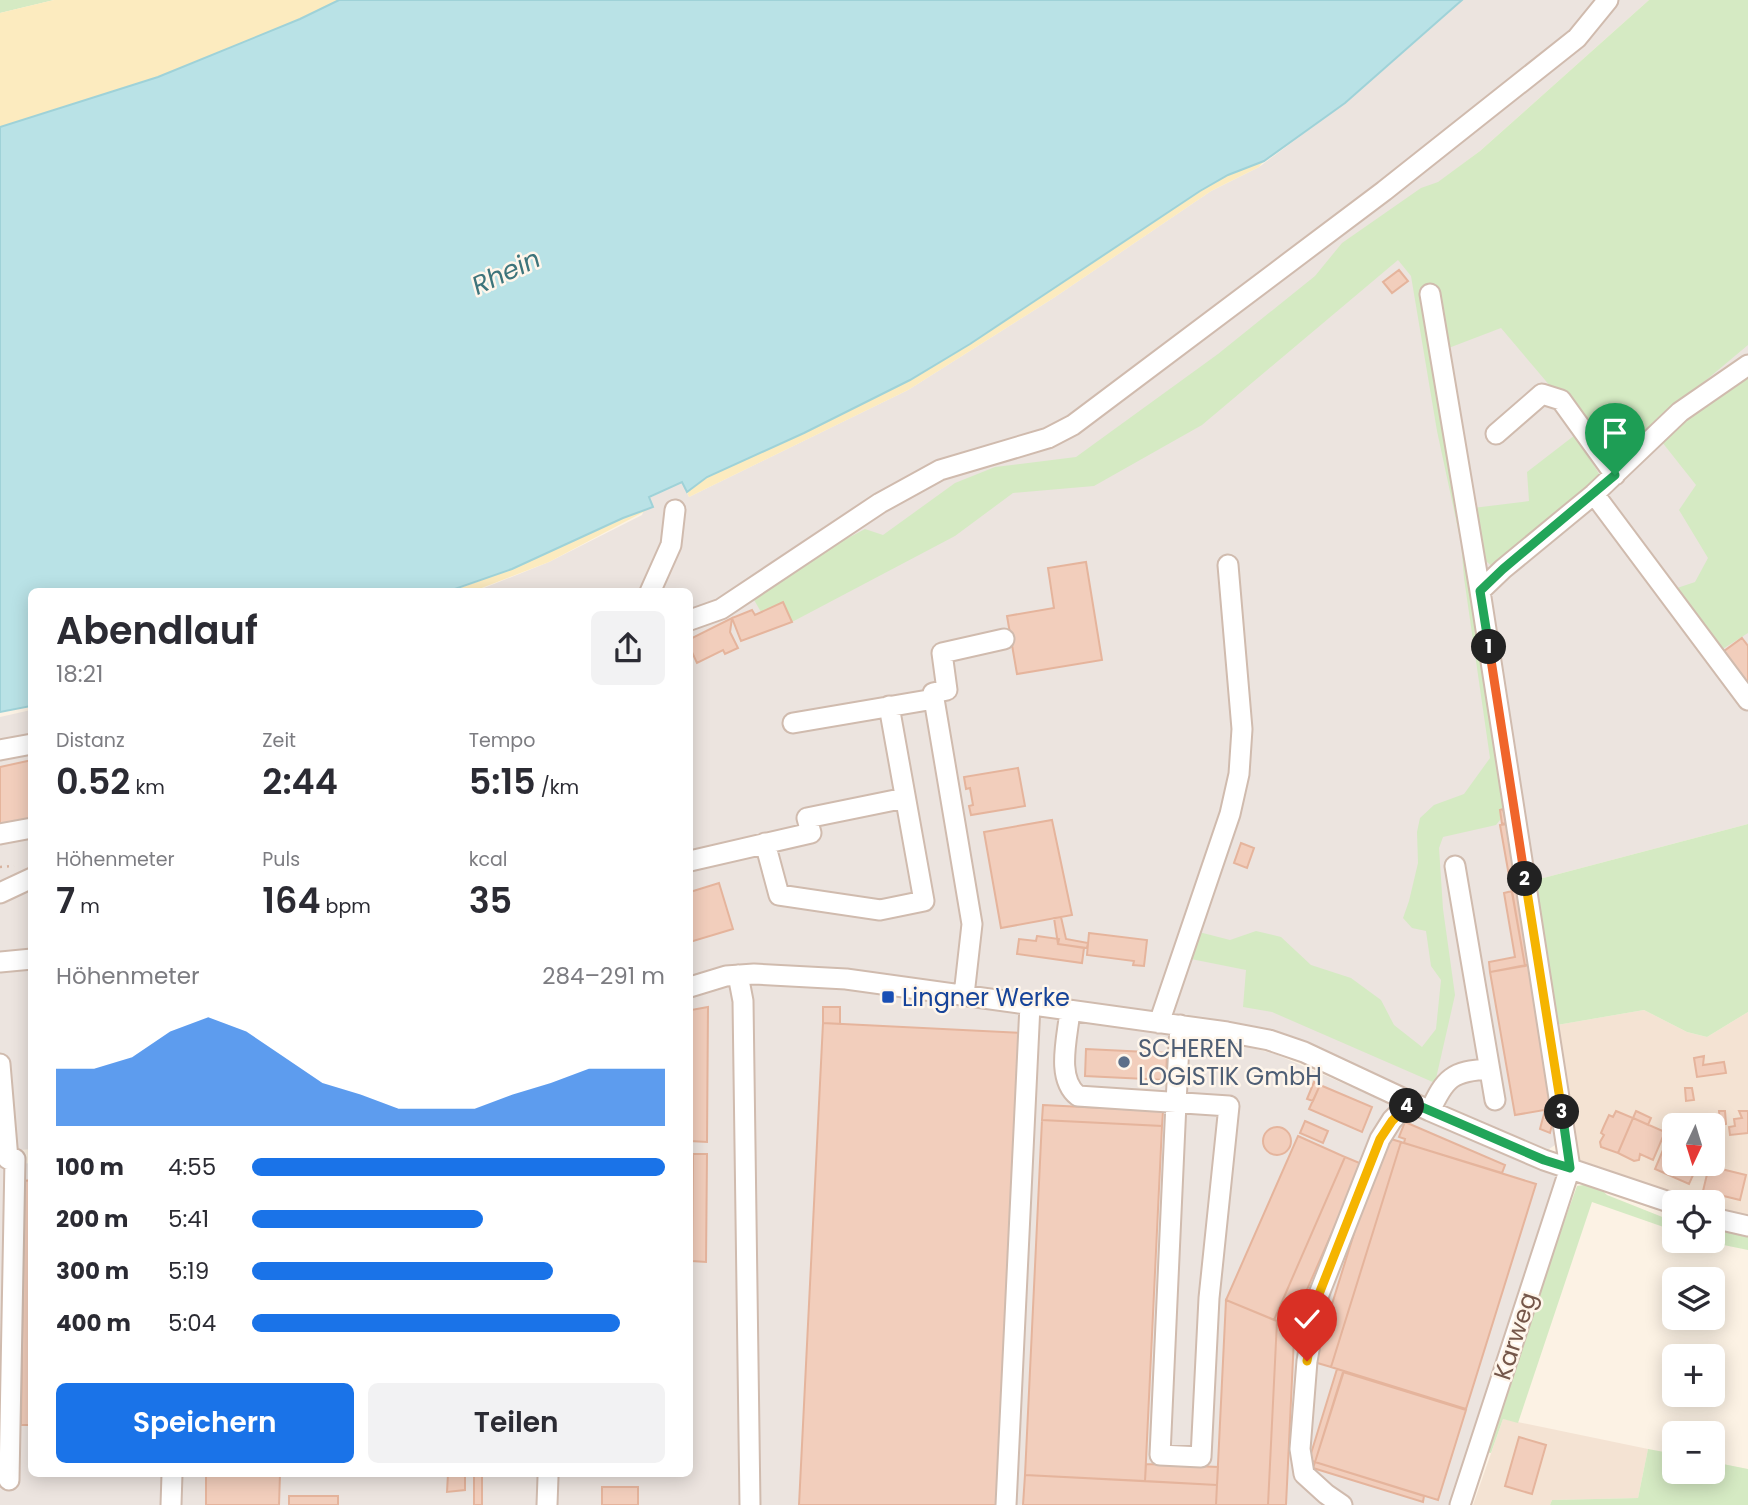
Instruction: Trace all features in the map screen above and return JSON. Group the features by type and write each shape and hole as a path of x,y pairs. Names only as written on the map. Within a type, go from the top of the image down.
{"street":[{"path":"693,619 722,609 880,503 940,470 1048,438 1073,425 1384,191 1577,38 1608,0"},
{"path":"1430,294 1480,591 1570,1168"},
{"path":"1480,591 1594,494 1680,412 1748,365"},
{"path":"1496,434 1542,394 1561,400 1615,475"},
{"path":"1594,494 1748,701"},
{"path":"652,588 671,545 675,510"},
{"path":"1159,1023 1230,814 1239,774 1242,729 1228,565"},
{"path":"964,995 972,924 933,693 947,690 942,653 1004,639"},
{"path":"793,723 934,699"},
{"path":"765,842 779,895 880,910 924,901 889,706"},
{"path":"0,750 28,745"},
{"path":"693,860 811,833 807,818 905,798"},
{"path":"0,834 28,829"},
{"path":"1455,866 1494,1100"},
{"path":"0,894 28,880"},
{"path":"0,962 28,959"},
{"path":"693,986 738,975 846,979 1180,1025 1269,1040 1304,1052 1544,1160 1662,1200"},
{"path":"738,975 743,1001 750,1505"},
{"path":"1006,1505 1030,1005"},
{"path":"1070,1010 1065,1078 1074,1094 1078,1096 1176,1103 1229,1106 1209,1298 1201,1457 1160,1455 1176,1103 1180,1025"},
{"path":"0,1064 14,1159 9,1480"},
{"path":"1430,1111 1441,1086 1447,1080 1468,1070 1489,1069"},
{"path":"1342,1505 1304,1474 1300,1449 1307,1361 1319,1294 1380,1139 1410,1102"},
{"name":"Karweg","path":"1460,1505 1570,1168"},
{"path":"1725,1221 1748,1226"},
{"path":"171,1505 172,1477"},
{"path":"547,1505 548,1477"}],"shaded area":[{"path":"1462,0 1649,0 1480,151 1439,182 1748,43 1748,824 1532,881 1564,1139 1543,1153 1288,1041 804,968 693,979 693,588 484,588 549,562 642,515 649,498 682,482 689,497 908,390 1055,297 1211,191 1259,167 1345,103"},
{"path":"28,711 28,1149 0,1152 0,717"},
{"path":"729,982 852,986 1221,1040 1275,1054 1563,1178 1452,1505 181,1505 181,1477 693,1477 693,993"},
{"path":"1644,1010 1687,1032 1707,1037 1748,1012 1748,1218 1725,1213 1725,1190 1662,1191 1574,1158 1557,1025"},
{"path":"28,1163 28,1477 164,1477 164,1505 0,1505 0,1166"},
{"path":"1503,1419 1648,1449 1638,1498 1552,1500 1550,1505 1473,1505"}],"green space":[{"path":"0,0 54,0 0,13"},
{"path":"1649,0 1748,0 1748,345 1612,459 1501,328 1446,349 1473,508 1529,501 1527,472 1575,435 1601,477 1494,568 1467,545 1511,793 1504,815 1496,825 1443,837 1439,848 1443,909 1455,995 1435,1083 1272,1012 1243,1007 1246,970 1191,959 1199,932 1230,940 1256,931 1281,937 1311,965 1351,978 1381,1000 1394,1025 1422,1047 1436,1029 1441,980 1431,966 1426,931 1412,928 1403,918 1418,863 1417,832 1420,818 1434,805 1464,794 1490,758 1461,543 1437,431 1411,276 1398,260 1202,425 1094,486 1013,493 955,536 792,622 783,603 761,612 753,598 831,547 865,529 883,535 955,483 995,467 1076,457 1218,354 1315,276 1342,243 1421,188 1438,182 1480,151"},
{"path":"1748,370 1748,633 1718,652 1671,590 1695,582 1708,558 1679,510 1696,485 1658,437"},
{"path":"1748,824 1748,1012 1707,1037 1687,1032 1644,1010 1557,1025 1532,881"},
{"path":"1596,1184 1607,1195 1662,1217 1662,1226 1592,1202 1518,1423 1503,1419 1491,1453 1481,1451 1577,1186"},
{"path":"1725,1231 1748,1237 1748,1250 1725,1245"},
{"path":"1648,1449 1662,1452 1662,1484 1725,1484 1725,1464 1748,1469 1748,1505 1550,1505 1552,1500 1638,1498"}],"sand":[{"path":"54,0 339,0 300,19 158,77 0,127 0,13"},
{"path":"1264,161 1259,167 1211,191 1055,297 908,390 689,497 687,492 707,477 804,433 910,380 970,344 1200,191 1227,175"},
{"path":"653,507 549,562 482,588 460,588 512,569"}],"water":[{"name":"Rhein","path":"339,0 1462,0 1345,103 1264,161 1228,175 1200,191 970,344 910,380 804,433 707,477 687,492 682,482 649,497 653,507 512,569 458,588 28,588 28,707 0,712 0,127 158,77 300,19"}],"building":[{"path":"1399,270 1408,281 1392,293 1383,282"},
{"path":"1086,562 1102,660 1017,674 1007,616 1054,608 1048,568"},
{"path":"783,602 792,622 741,641 732,618 752,610 755,615"},
{"path":"732,618 730,632 738,648 725,654 723,650 697,663 693,654 693,638"},
{"path":"1742,638 1748,646 1748,691 1720,654"},
{"path":"28,761 28,820 0,826 0,767"},
{"path":"1018,768 1025,806 971,815 969,806 973,805 970,788 966,789 964,777"},
{"path":"1503,809 1506,823 1502,824 1500,810"},
{"path":"1052,820 1072,915 1001,928 984,832"},
{"path":"1508,824 1532,964 1525,966 1500,825"},
{"path":"1241,843 1254,848 1247,868 1234,863"},
{"path":"719,883 733,929 693,941 693,891"},
{"path":"1512,891 1525,966 1490,972 1489,962 1515,957 1504,893"},
{"path":"1061,917 1066,939 1088,943 1087,948 1058,944 1054,918"},
{"path":"1089,933 1147,940 1144,966 1133,965 1134,961 1087,955"},
{"path":"1037,936 1059,939 1058,944 1084,948 1082,963 1017,954 1019,939 1036,941"},
{"path":"1532,964 1556,1108 1515,1115 1490,972"},
{"path":"708,1007 707,1142 693,1141 693,1010"},
{"path":"823,1007 840,1007 840,1024 823,1023"},
{"path":"823,1023 1021,1033 999,1505 799,1505"},
{"path":"1086,1049 1167,1053 1166,1080 1085,1076"},
{"path":"1704,1056 1703,1065 1724,1062 1726,1073 1697,1077 1694,1058"},
{"path":"1314,1082 1320,1085 1313,1101 1307,1099"},
{"path":"1320,1085 1372,1107 1362,1132 1309,1109"},
{"path":"1685,1088 1692,1088 1694,1100 1686,1101"},
{"path":"1043,1105 1163,1111 1162,1126 1042,1120"},
{"path":"1556,1108 1550,1133 1540,1129 1545,1110"},
{"path":"1616,1111 1633,1118 1618,1153 1601,1147 1600,1142 1609,1115 1613,1117"},
{"path":"1636,1111 1651,1118 1648,1125 1633,1118"},
{"path":"1739,1111 1748,1111 1748,1133 1730,1135 1729,1127 1735,1126 1734,1119 1742,1118"},
{"path":"1633,1118 1662,1131 1662,1139 1653,1160 1640,1154 1639,1160 1634,1161 1618,1153"},
{"path":"1042,1120 1162,1126 1145,1481 1025,1475"},
{"path":"1305,1121 1328,1131 1323,1143 1300,1133"},
{"path":"1405,1122 1505,1165 1502,1173 1404,1143 1405,1139 1399,1137"},
{"path":"1277,1127 1287,1131 1291,1141 1287,1151 1277,1155 1267,1151 1263,1141 1267,1131"},
{"path":"1298,1136 1345,1157 1274,1320 1226,1300"},
{"path":"1384,1137 1401,1142 1331,1367 1314,1362"},
{"path":"1401,1142 1536,1184 1466,1409 1331,1367"},
{"path":"1662,1152 1662,1172 1655,1169"},
{"path":"693,1154 707,1154 706,1262 693,1261"},
{"path":"1345,1157 1362,1164 1295,1317 1286,1505 1268,1505 1277,1321 1274,1320"},
{"path":"1726,1170 1746,1175 1740,1200 1725,1196 1725,1190 1703,1190 1707,1176 1726,1176"},
{"path":"1671,1176 1693,1176 1689,1184"},
{"path":"28,1180 28,1425 21,1425 24,1181"},
{"path":"1226,1300 1277,1321 1268,1505 1216,1505"},
{"path":"1337,1369 1344,1371 1315,1462 1309,1460"},
{"path":"1343,1372 1466,1410 1438,1500 1315,1462"},
{"path":"1519,1437 1546,1445 1532,1494 1505,1486"},
{"path":"1315,1462 1424,1496 1423,1502 1313,1468"},
{"path":"1146,1464 1218,1467 1217,1485 1145,1481"},
{"path":"1025,1475 1217,1485 1216,1505 1023,1505"},
{"path":"206,1477 280,1477 279,1505 206,1505"},
{"path":"448,1477 465,1477 465,1490 447,1492"},
{"path":"474,1477 482,1477 482,1505 474,1505"},
{"path":"602,1487 638,1487 638,1505 602,1505"},
{"path":"289,1496 338,1496 338,1505 289,1505"}],"place":[{"name":"Lingner Werke","path":"888,997"},
{"name":"SCHEREN LOGISTIK GmbH","path":"1124,1062"}],"route":[{"path":"1307,1361 1319,1294 1380,1139 1410,1102 1544,1160 1570,1168 1480,591 1615,475"}]}
